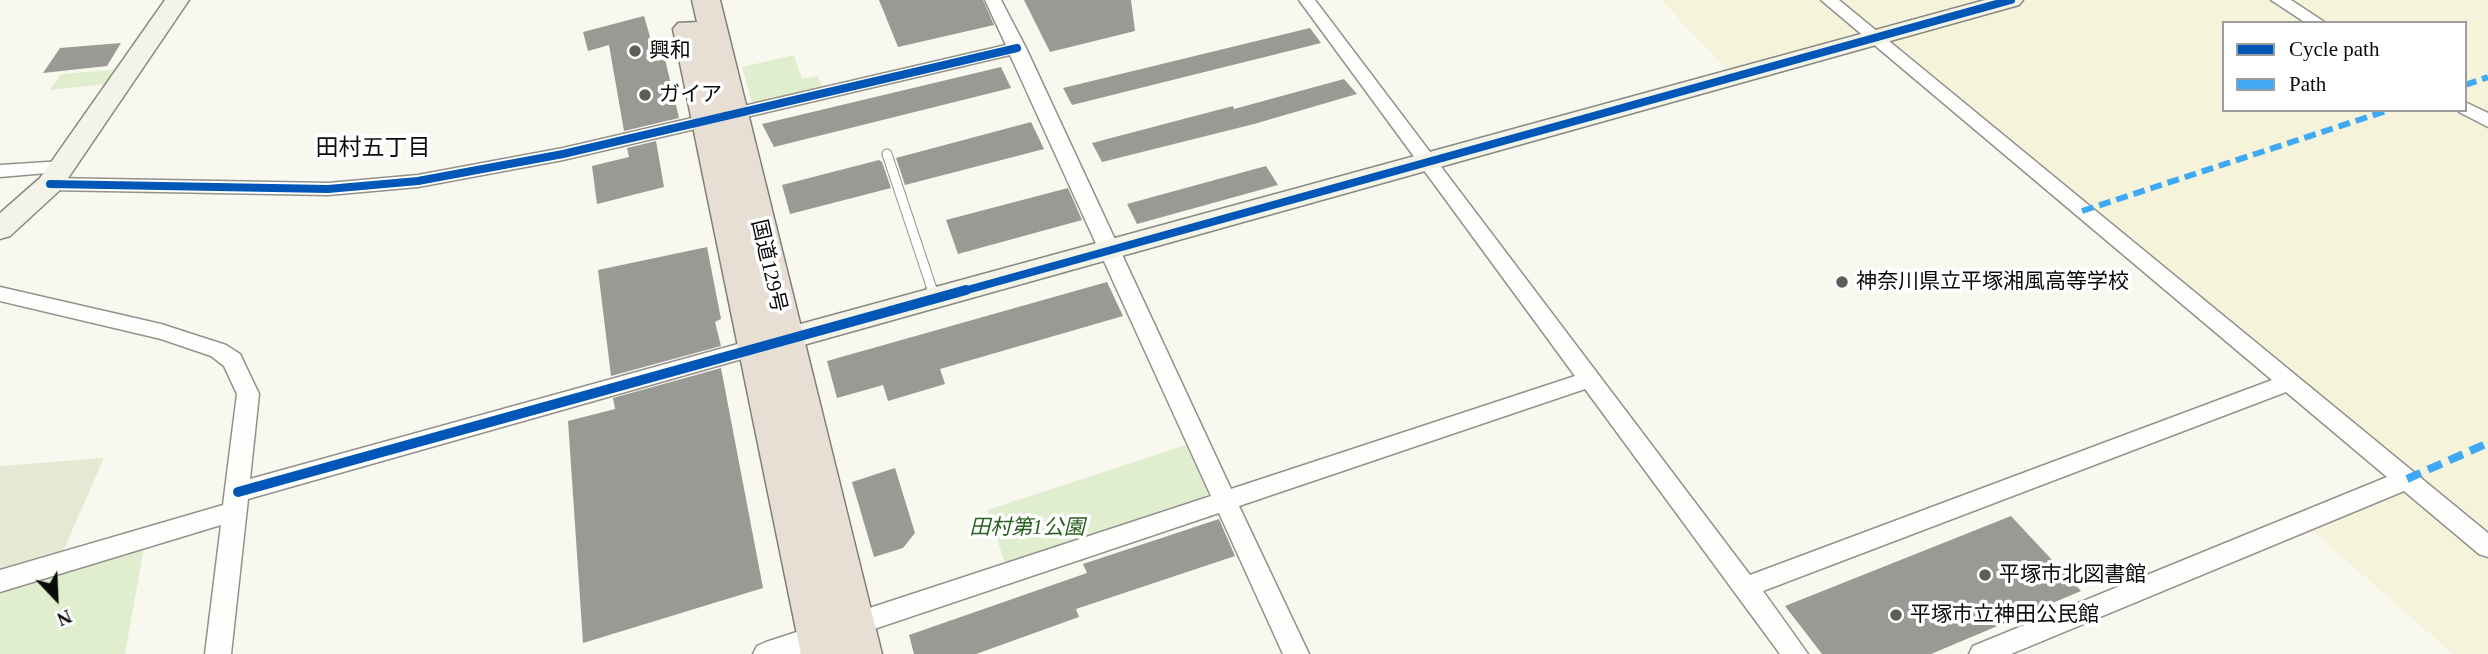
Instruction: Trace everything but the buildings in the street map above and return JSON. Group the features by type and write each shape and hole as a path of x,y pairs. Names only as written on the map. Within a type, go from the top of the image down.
{"highway":[{"name":"国道129号","path":"682,0 719,117 771,343 857,639"},
{"name":"国道129号","path":"706,0 719,117"},
{"name":"国道129号","path":"771,343 821,645"}],"street":[{"path":"0,229 57,176 177,0"},
{"path":"993,0 1296,654"},
{"path":"1307,0 1795,654"},
{"path":"1829,0 2488,547"},
{"path":"0,581 237,501 771,343 1431,163 2011,0"},
{"path":"2279,0 2315,21"},
{"path":"0,171 328,188 418,181 563,154 1017,48"},
{"path":"2467,109 2488,121"},
{"path":"0,295 132,324 208,346 231,359 248,394 218,654"},
{"path":"766,654 857,639 1224,501 1591,379"},
{"path":"1746,587 2290,382"},
{"path":"1982,654 2407,479"}],"lane":[{"path":"887,154 934,298"}],"green space":[{"path":"1661,0 2488,0 2488,654 2453,654 2310,529 2428,481 2105,221 1876,28 1727,70"},
{"path":"794,55 802,79 818,76 822,87 752,103 742,67"},
{"path":"119,69 109,84 50,90 61,74"},
{"name":"田村第1公園","path":"1186,445 1208,492 1205,498 1006,566 987,510"},
{"path":"104,458 60,558 0,576 0,466"},
{"path":"144,548 125,654 0,654 0,589"}],"marked path":[{"path":"2467,84 2488,77"},
{"path":"2082,211 2383,112"},
{"path":"2407,479 2488,443"}],"cycle path":[{"path":"238,492 2011,0"},
{"path":"50,184 328,189 418,181 563,154 1017,48"}],"place":[{"name":"興和","path":"635,51"},
{"name":"ガイア","path":"645,95"},
{"name":"神奈川県立平塚湘風高等学校","path":"1842,282"},
{"name":"平塚市北図書館","path":"1985,575"},
{"name":"平塚市立神田公民館","path":"1896,615"}],"district":[{"name":"田村五丁目","path":"373,149"}]}
